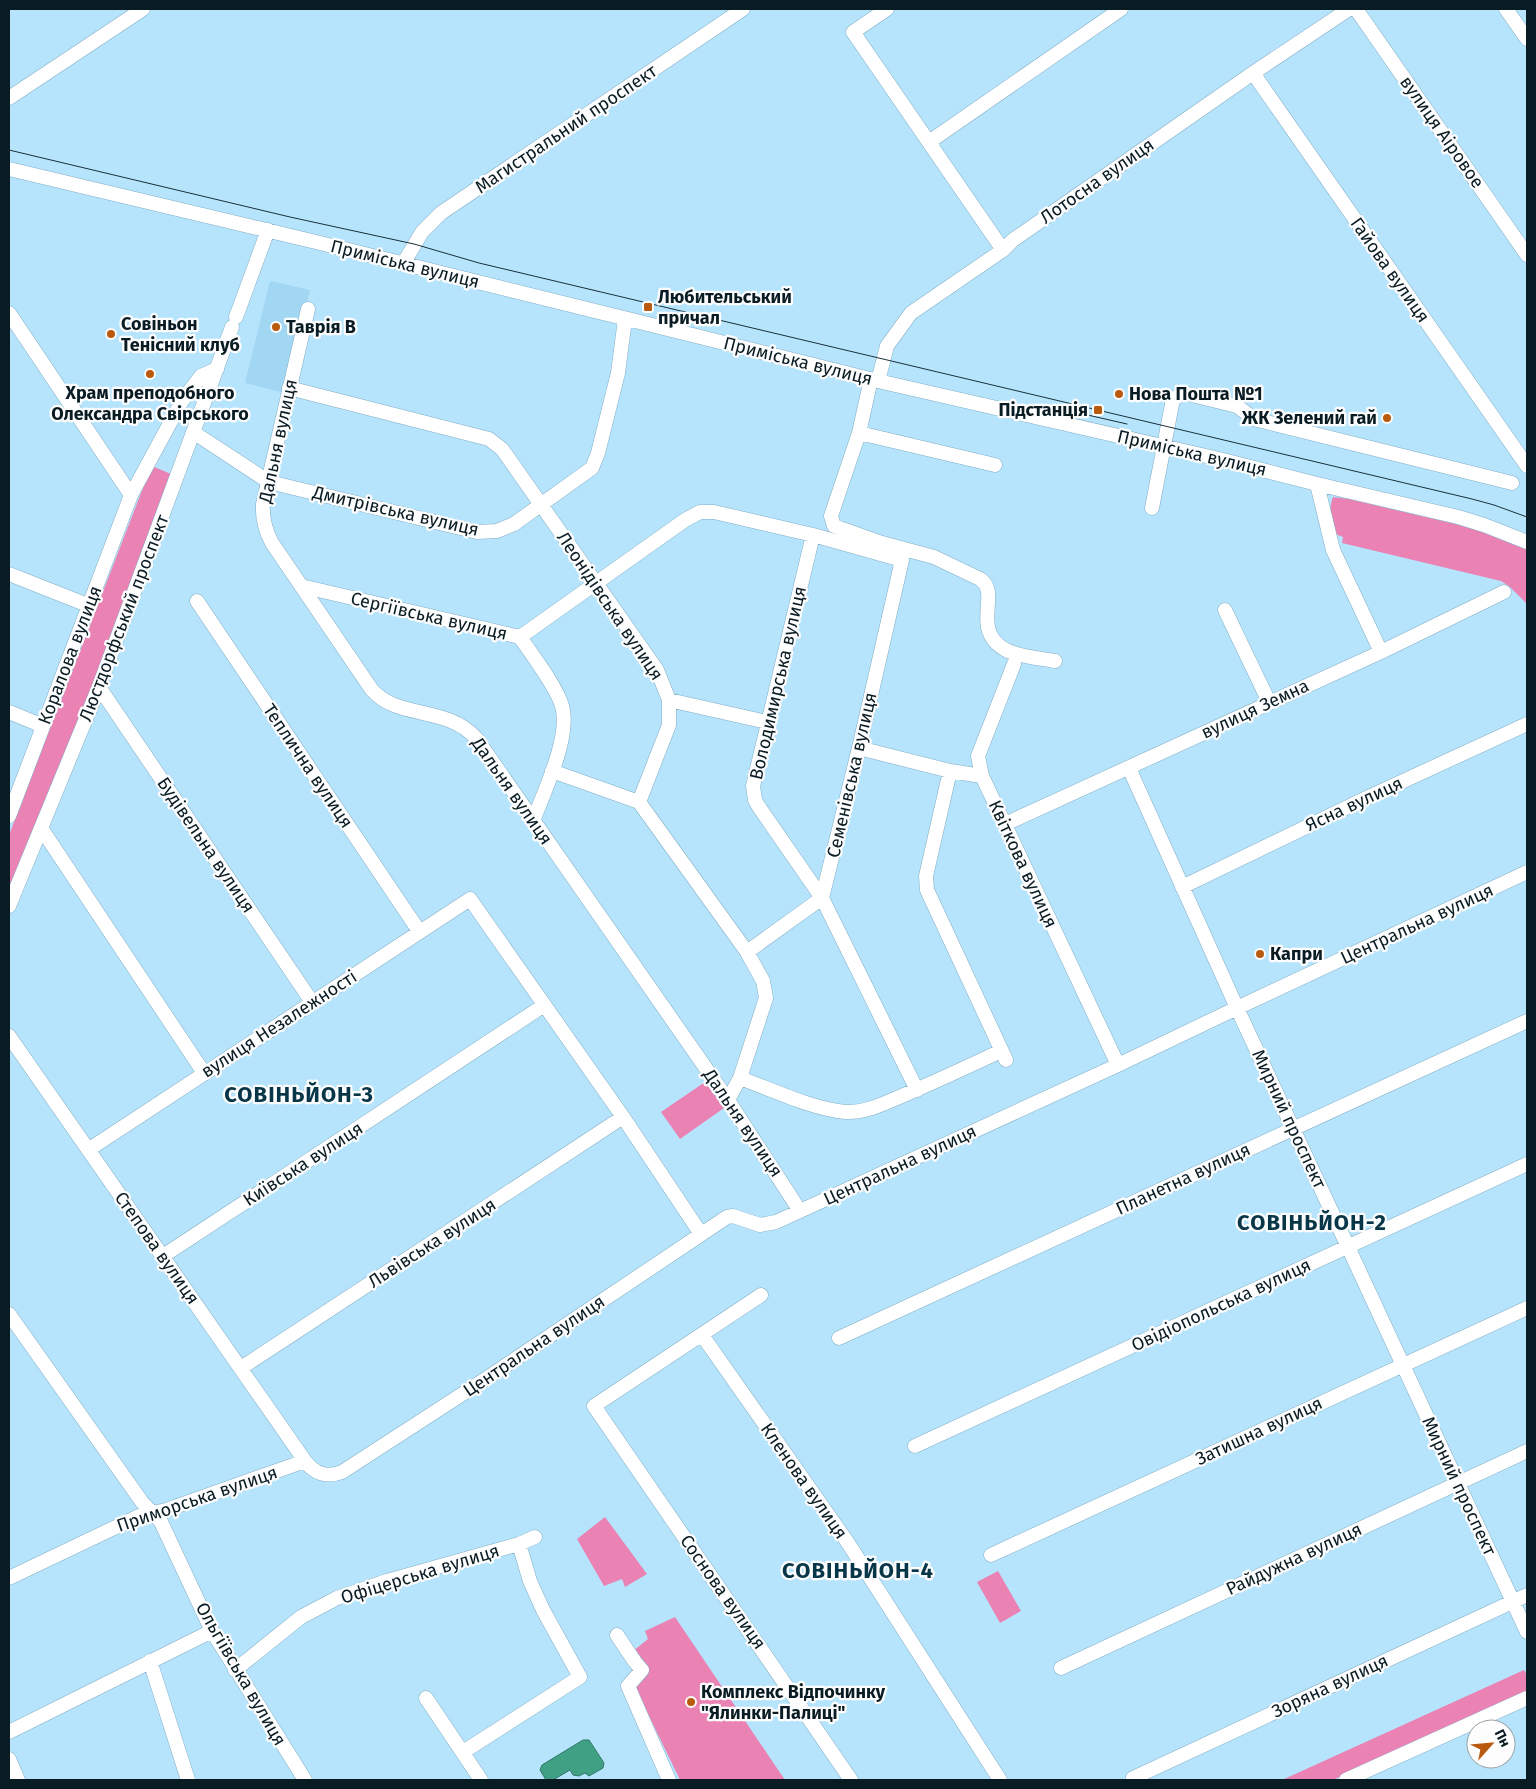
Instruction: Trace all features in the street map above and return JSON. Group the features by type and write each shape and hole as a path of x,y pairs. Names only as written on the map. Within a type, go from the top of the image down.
{"street":[{"path":"9,98 143,9"},
{"name":"Магистральний проспект","path":"403,264 422,232 441,213 743,9"},
{"path":"887,9 853,32 1003,250"},
{"path":"929,142 1121,9"},
{"name":"Лотосна вулиця","path":"1055,661 1014,653 993,640 987,626 988,588 986,583 980,579 934,557 882,543 834,526 832,516 874,380 888,346 911,313 1253,73 1348,9"},
{"name":"вулиця Аіровое","path":"1356,9 1527,255"},
{"path":"1506,9 1527,39"},
{"name":"Гайова вулиця","path":"1253,73 1527,466"},
{"name":"Приміська вулиця","path":"9,169 268,230 874,380 1163,446 1458,517 1501,530 1527,542"},
{"name":"Люстдорфський проспект","path":"9,906 99,687 268,230"},
{"name":"Дальня вулиця","path":"308,309 263,504 264,526 272,543 379,698 388,704 449,719 467,728 476,738 728,1100 800,1211"},
{"path":"9,313 131,495"},
{"name":"Дмитрівська вулиця","path":"193,432 269,482 477,532 497,531 507,528 592,468 596,461 618,374 625,319"},
{"name":"Коралова вулиця","path":"9,816 131,495 182,401 201,376 217,369"},
{"name":"Леонідівська вулиця","path":"289,388 489,439 502,449 657,670 669,700 669,725 639,802"},
{"path":"1152,508 1173,399 1184,393 1238,406 1254,419 1512,483"},
{"path":"858,433 995,465"},
{"path":"1317,484 1333,550 1381,652"},
{"name":"Сергіївська вулиця","path":"301,586 520,637 685,520 700,512 714,512 813,535 902,560"},
{"name":"Володимирська вулиця","path":"813,535 753,786 755,800 822,898 916,1090"},
{"name":"Семенівська вулиця","path":"822,898 902,560"},
{"path":"9,574 90,606"},
{"name":"вулиця Земна","path":"1005,824 1381,652 1504,592"},
{"name":"Теплична вулиця","path":"197,601 419,931"},
{"path":"1225,610 1269,702"},
{"path":"520,637 557,694 564,718 552,771 533,821"},
{"path":"859,748 950,771 982,776 978,756 1014,664"},
{"name":"Будівельна вулиця","path":"99,687 312,1002"},
{"path":"669,700 768,722"},
{"path":"9,712 43,726"},
{"name":"Ясна вулиця","path":"1182,887 1360,801 1527,724"},
{"name":"Мирний проспект","path":"1128,768 1237,1008 1527,1632"},
{"path":"552,771 639,802 747,952 763,980 766,998 740,1078 728,1100"},
{"path":"740,1078 814,1105 846,1112 861,1111 874,1108 1003,1056 927,890 926,876 950,771"},
{"name":"Квіткова вулиця","path":"982,776 1118,1065"},
{"path":"40,828 204,1073"},
{"name":"Центральна вулиця","path":"305,1461 310,1468 325,1475 334,1475 342,1472 484,1380 727,1217 733,1216 760,1225 766,1225 800,1211 1118,1065 1527,872"},
{"path":"747,952 822,898"},
{"name":"вулиця Незалежності","path":"88,1150 470,899 543,1006"},
{"path":"543,1006 623,1117 701,1234"},
{"name":"Київська вулиця","path":"163,1256 543,1006"},
{"name":"Планетна вулиця","path":"839,1338 1527,1021"},
{"name":"Степова вулиця","path":"9,1036 305,1461"},
{"name":"Львівська вулиця","path":"241,1368 623,1117"},
{"name":"Овідіопольська вулиця","path":"914,1446 1527,1164"},
{"path":"702,1335 761,1295"},
{"name":"Затишна вулиця","path":"991,1555 1527,1308"},
{"name":"Ольгіївська вулиця","path":"9,1314 142,1502 162,1522 212,1631 306,1780"},
{"name":"Соснова вулиця","path":"702,1335 594,1406 851,1780"},
{"name":"Кленова вулиця","path":"702,1335 848,1543 1000,1780"},
{"name":"Райдужна вулиця","path":"1061,1668 1527,1451"},
{"name":"Приморська вулиця","path":"9,1578 139,1516 166,1510 305,1461"},
{"name":"Офіцерська вулиця","path":"235,1670 301,1617 337,1598 387,1580 535,1538"},
{"path":"463,1752 580,1677 543,1610 530,1581 519,1544"},
{"name":"Зоряна вулиця","path":"1133,1778 1527,1595"},
{"path":"9,1732 212,1631"},
{"path":"617,1636 642,1670 628,1686 669,1780"},
{"path":"150,1661 188,1780"},
{"path":"426,1698 482,1780"},
{"path":"1346,1780 1527,1698"},
{"path":"9,1759 18,1780"}],"shaded area":[{"path":"270,281 310,290 284,393 245,383"},
{"path":"152,466 171,474 113,637 9,891 9,835"},
{"path":"1333,497 1349,499 1481,530 1527,547 1527,604 1501,581 1342,543 1343,537 1335,534 1332,520 1331,506"},
{"path":"705,1082 724,1108 680,1139 661,1112"},
{"path":"605,1517 647,1574 625,1587 622,1579 604,1586 577,1539"},
{"path":"998,1571 1021,1611 1000,1623 977,1582"},
{"path":"675,1617 785,1780 680,1780 635,1687 633,1651 648,1639 645,1631"},
{"path":"1524,1670 1527,1675 1527,1691 1333,1780 1282,1780"},
{"path":"583,1740 589,1740 604,1763 603,1768 589,1776 585,1773 579,1776 573,1775 570,1770 553,1780 546,1780 540,1770 542,1765"}],"tram line":[{"path":"9,150 290,217 414,244 479,263 1472,499 1527,517"},
{"path":"1057,408 1127,424"}],"place":[{"name":"Любительський причал","path":"648,307"},
{"name":"Таврія В","path":"276,327"},
{"name":"Совіньон Тенісний клуб","path":"111,334"},
{"name":"Храм преподобного Олександра Свірського","path":"150,374"},
{"name":"Нова Пошта №1","path":"1119,394"},
{"name":"Підстанція","path":"1098,410"},
{"name":"ЖК Зелений гай","path":"1387,418"},
{"name":"Капри","path":"1260,954"},
{"name":"Комплекс Відпочинку \"Ялинки-Палиці\"","path":"691,1702"}],"district":[{"name":"СОВІНЬЙОН-3","path":"299,1094"},
{"name":"СОВІНЬЙОН-2","path":"1312,1222"},
{"name":"СОВІНЬЙОН-4","path":"858,1570"}]}
